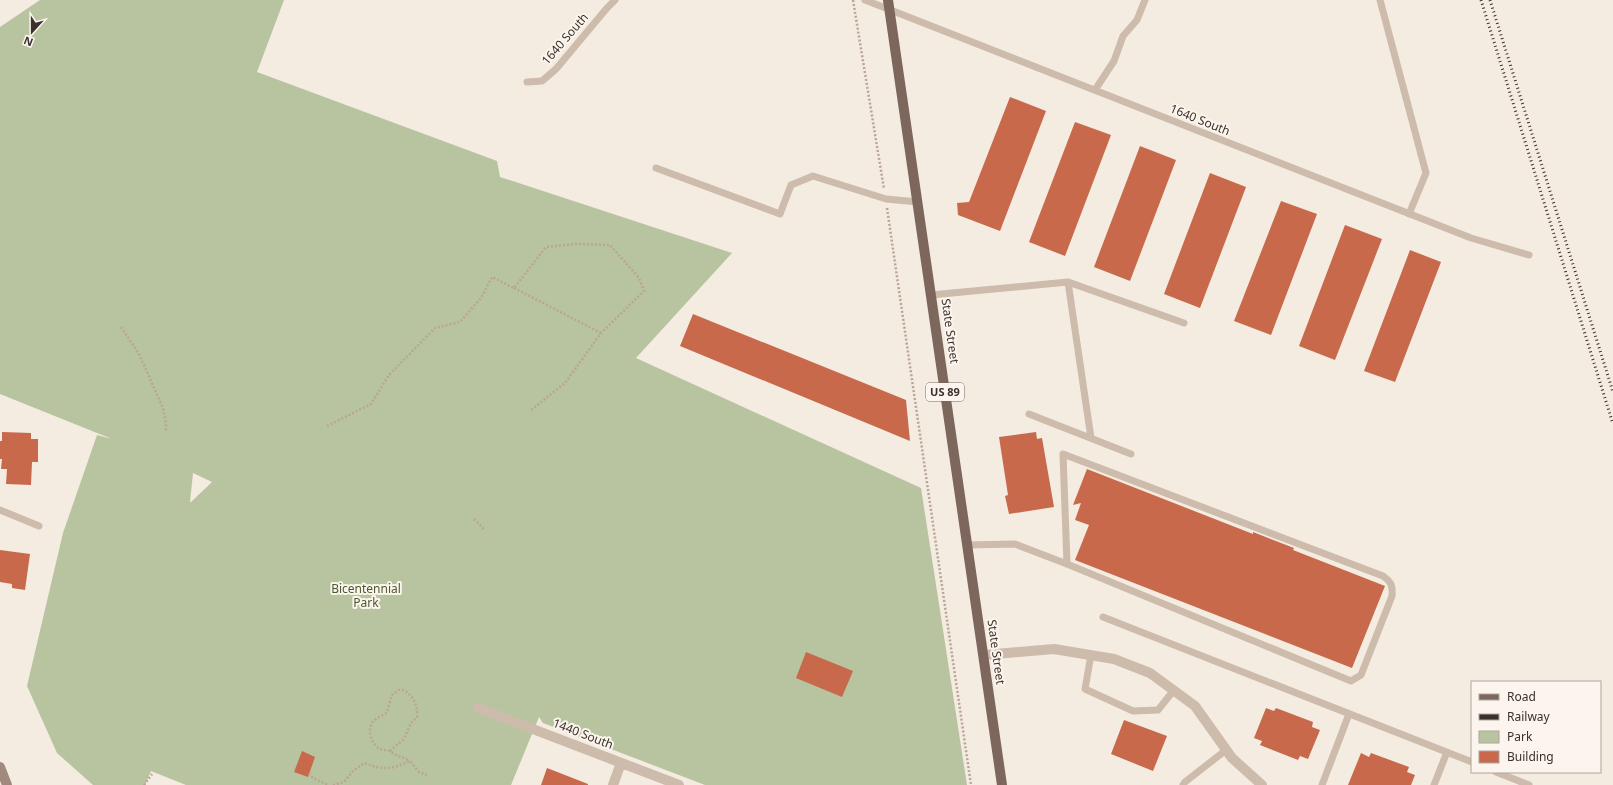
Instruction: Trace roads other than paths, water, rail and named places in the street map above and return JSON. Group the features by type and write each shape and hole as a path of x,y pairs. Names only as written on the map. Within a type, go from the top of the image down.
{"main road":[{"name":"State Street","path":"889,5 1002,785"}],"street":[{"path":"984,655 1054,649 1114,659 1150,673 1195,706 1232,758 1262,785"},
{"name":"1440 South","path":"478,708 679,785"},
{"path":"613,785 621,763"},
{"path":"0,767 7,785"}],"lane":[{"name":"1640 South","path":"527,82 542,81 556,69 615,0"},
{"name":"1640 South","path":"865,0 889,5 1095,90 1409,214 1472,238 1529,256"},
{"path":"1095,90 1114,61 1123,36 1137,20 1144,0"},
{"path":"1380,0 1426,173 1409,214"},
{"path":"656,168 780,214 791,185 813,176 886,199 918,202"},
{"path":"1068,282 1091,438"},
{"path":"931,295 1068,282 1184,323"},
{"path":"1029,414 1131,454"},
{"path":"967,544 1015,544 1351,681 1361,675 1392,596 1393,587 1389,580 1383,576 1063,454 1067,564"},
{"path":"0,510 39,526"},
{"path":"1103,616 1471,762"},
{"path":"1091,655 1085,689 1133,711 1158,710 1174,690"},
{"path":"1322,785 1349,714"},
{"path":"1184,785 1185,782 1226,750"},
{"path":"1434,785 1447,752"},
{"path":"1499,773 1529,785"}],"railway":[{"path":"1481,0 1613,424"},
{"path":"1490,0 1613,392"}],"park label":[{"name":"Bicentennial Park","path":"366,596"}]}
